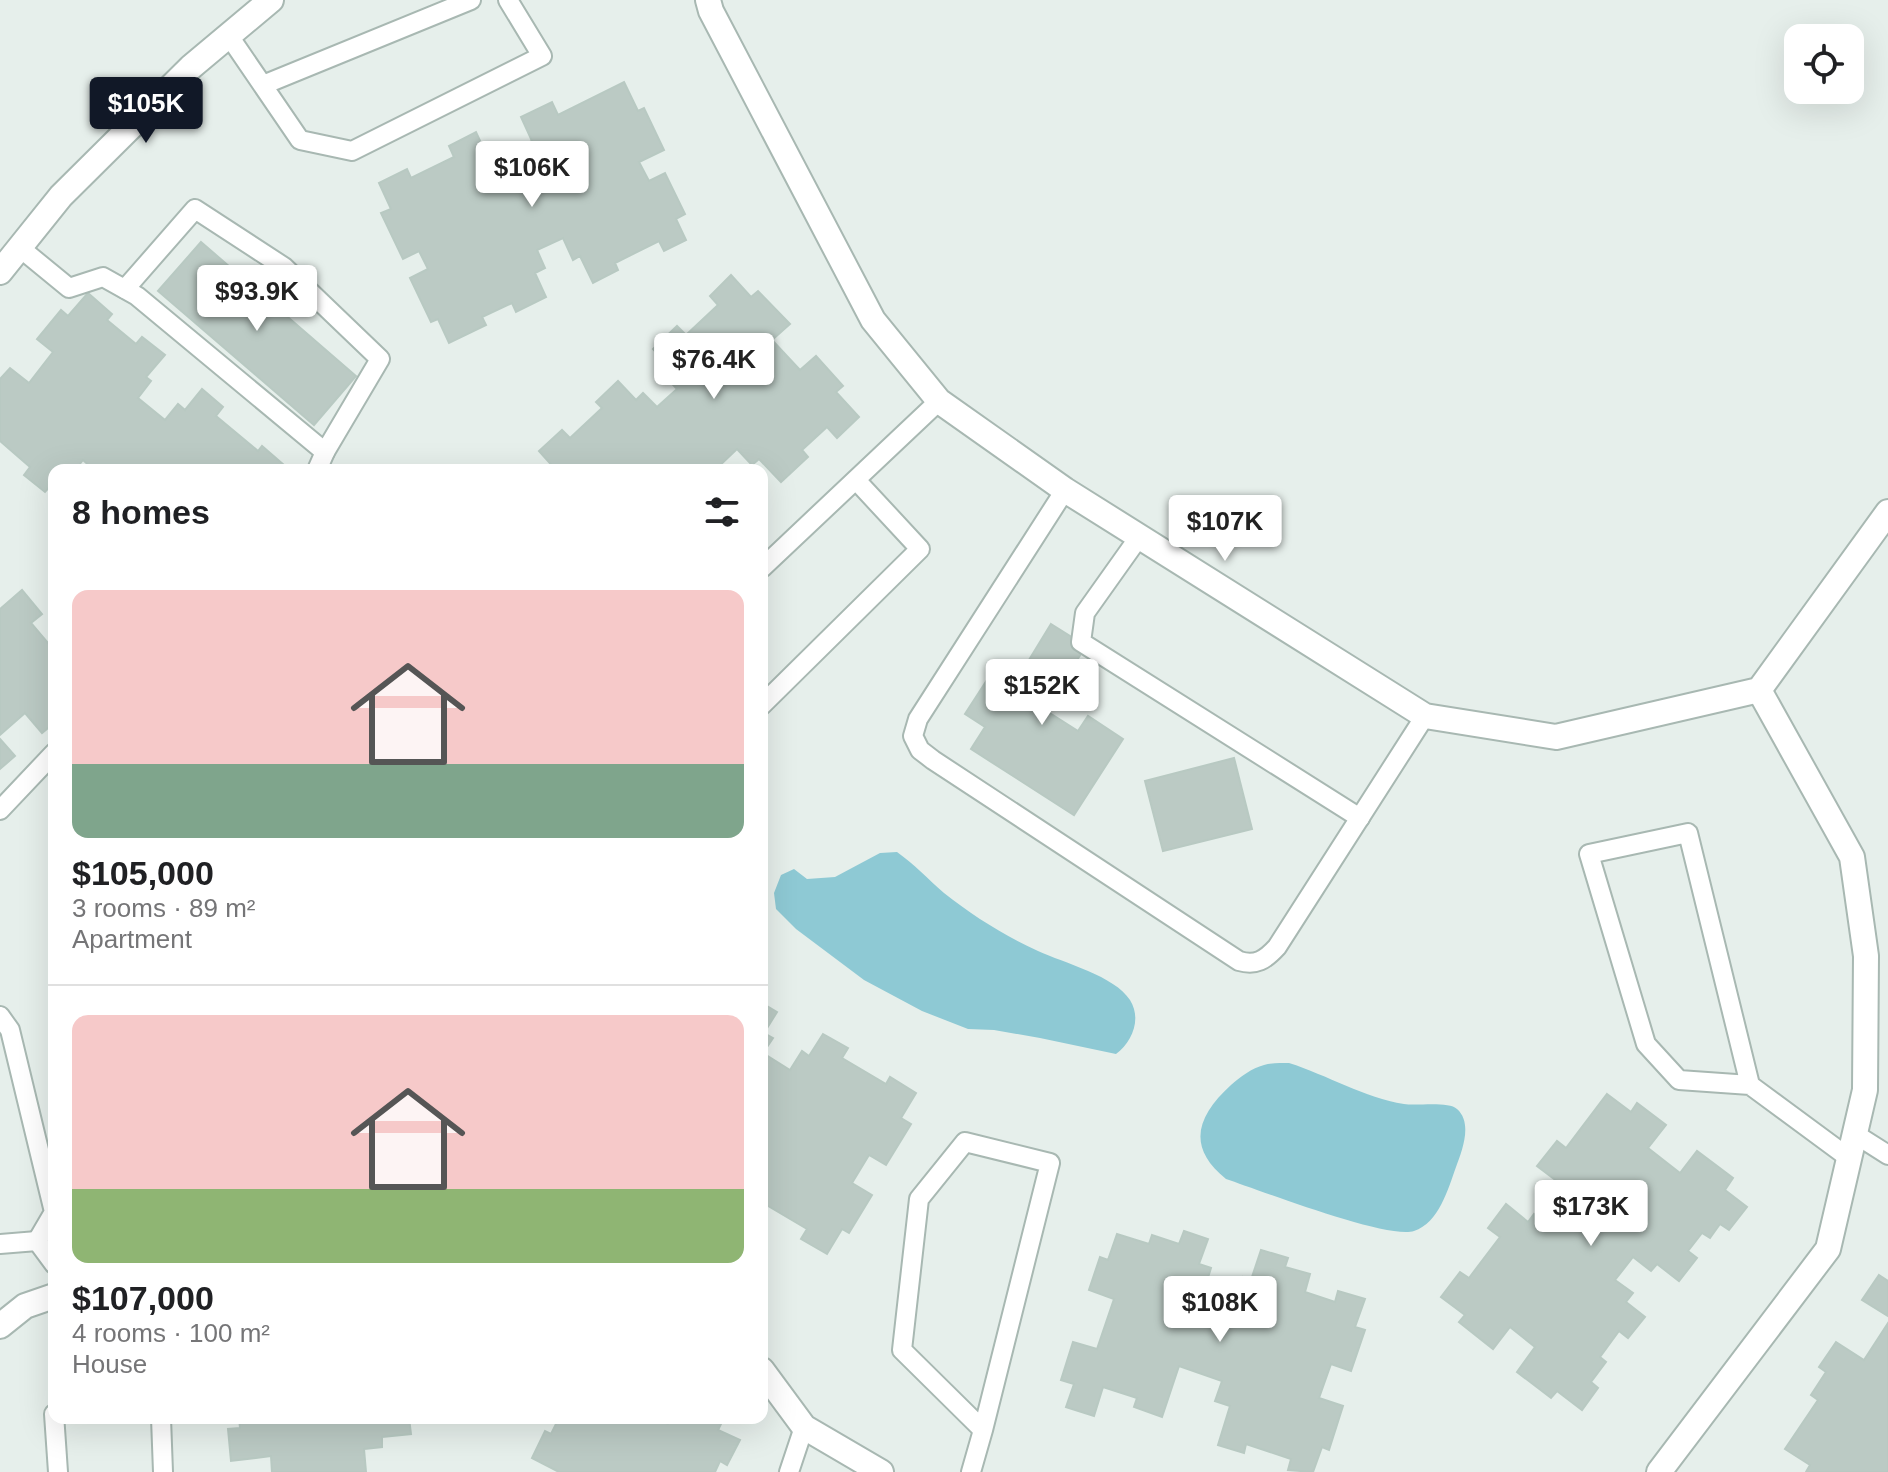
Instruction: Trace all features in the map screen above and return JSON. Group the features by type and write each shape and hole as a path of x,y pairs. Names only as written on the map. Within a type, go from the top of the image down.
{"street":[{"path":"0,272 61,196 191,67 271,0"},
{"path":"708,0 873,320 939,401 1065,490 1425,716 1556,737 1759,690 1888,512"},
{"path":"1659,1472 1828,1249 1865,1090 1866,956 1852,857 1759,690"},
{"path":"0,1326 25,1306 48,1298"},
{"path":"768,1378 804,1427 881,1472"}],"lane":[{"path":"263,85 471,0"},
{"path":"229,36 300,140 352,151 542,56 508,0"},
{"path":"125,289 195,209 284,267 380,359 320,464"},
{"path":"19,247 69,288 103,277 137,296 325,452"},
{"path":"768,562 939,401"},
{"path":"768,699 920,549 856,480"},
{"path":"1065,490 918,719 913,736 920,750 1239,961 1252,964 1266,958 1277,947 1425,716"},
{"path":"1139,537 1085,613 1081,642 1360,818"},
{"path":"0,810 48,759"},
{"path":"1750,1085 1688,833 1589,854 1646,1044 1679,1080 1750,1085 1852,1146 1888,1155"},
{"path":"0,1016 10,1030 48,1187"},
{"path":"971,1472 983,1430 1050,1163 965,1142 919,1199 902,1350 983,1430"},
{"path":"37,1241 48,1222"},
{"path":"0,1244 37,1241"},
{"path":"37,1241 48,1256"},
{"path":"53,1424 58,1472"},
{"path":"161,1424 163,1472"},
{"path":"789,1472 804,1427"}],"water":[{"path":"897,852 944,893 990,925 1038,951 1101,977 1123,991 1134,1007 1135,1022 1131,1037 1122,1049 1116,1054 994,1030 968,1029 922,1011 864,980 796,929 776,909 774,893 781,875 794,869 807,879 835,877 880,853"},
{"path":"1289,1063 1389,1101 1447,1105 1462,1115 1465,1129 1463,1145 1446,1195 1423,1227 1400,1232 1352,1221 1226,1179 1213,1167 1201,1143 1204,1120 1210,1108 1242,1076 1267,1064"}],"building":[{"path":"624,82 638,111 644,108 664,150 639,162 649,181 665,173 685,214 676,219 686,240 664,251 659,241 615,263 618,270 593,283 580,256 573,260 563,238 537,250 545,268 535,273 546,297 516,312 512,303 482,317 486,325 449,343 438,319 431,322 410,278 428,269 419,251 403,259 381,213 391,209 379,183 407,169 411,178 454,157 449,146 476,132 490,162 532,141 521,117 552,102 558,115"},
{"path":"201,242 356,376 314,425 158,291"},
{"path":"731,275 751,297 758,291 790,324 772,340 800,370 816,356 843,386 836,392 859,417 837,438 827,427 802,450 808,457 781,482 768,468 768,464 759,459 751,464 737,449 721,464 551,464 539,451 562,430 570,438 602,408 596,402 618,381 636,400 643,393 657,407 677,389 664,375 672,369 653,349 677,326 686,335 718,305 710,296"},
{"path":"88,293 112,314 107,320 136,344 142,337 165,355 146,377 151,381 138,398 165,420 178,404 185,410 202,389 223,407 216,416 258,451 262,446 283,464 87,464 83,460 80,464 48,464 48,489 45,492 24,475 30,467 0,441 0,379 10,368 29,383 53,352 37,339 61,310 68,316"},
{"path":"22,590 42,614 31,623 48,643 48,728 42,733 25,713 0,735 0,609"},
{"path":"1051,624 1086,646 1045,710 1078,731 1088,716 1123,739 1074,815 971,749 985,727 965,714 996,666 1024,683 1035,664 1029,660"},
{"path":"0,739 15,756 0,769"},
{"path":"1234,758 1252,829 1163,851 1145,781"},
{"path":"768,1007 777,1012 768,1027"},
{"path":"823,1034 848,1048 842,1058 886,1084 890,1077 916,1093 901,1118 911,1124 886,1165 869,1155 852,1183 872,1195 849,1233 842,1229 827,1254 801,1239 807,1229 768,1206 768,1056 790,1070 802,1051 809,1056"},
{"path":"1607,1094 1631,1112 1637,1103 1666,1125 1648,1148 1680,1173 1697,1151 1733,1178 1725,1190 1747,1207 1729,1230 1720,1224 1710,1238 1702,1233 1688,1251 1697,1258 1679,1281 1657,1264 1651,1271 1633,1257 1615,1280 1633,1293 1626,1302 1645,1317 1628,1338 1619,1331 1600,1357 1606,1362 1591,1382 1598,1388 1582,1410 1557,1391 1551,1398 1517,1372 1535,1347 1510,1327 1493,1349 1459,1322 1465,1315 1441,1297 1460,1272 1469,1278 1500,1237 1488,1228 1506,1204 1528,1222 1534,1214 1546,1224 1564,1200 1552,1190 1558,1182 1537,1166 1557,1141 1566,1148"},
{"path":"1184,1231 1208,1239 1199,1264 1211,1268 1205,1287 1236,1297 1243,1277 1251,1280 1261,1250 1288,1258 1285,1267 1310,1274 1305,1292 1335,1302 1338,1291 1365,1299 1355,1327 1365,1330 1351,1371 1331,1364 1319,1398 1343,1406 1329,1450 1322,1447 1313,1472 1288,1470 1291,1459 1246,1444 1244,1453 1218,1445 1230,1406 1215,1401 1222,1381 1179,1366 1162,1417 1134,1407 1137,1398 1103,1387 1094,1416 1066,1407 1074,1384 1061,1380 1073,1342 1097,1349 1114,1299 1089,1290 1100,1257 1108,1260 1117,1234 1149,1244 1152,1235 1179,1244"},
{"path":"1879,1275 1888,1281 1888,1316 1862,1300"},
{"path":"1888,1323 1888,1472 1806,1472 1810,1465 1785,1449 1818,1400 1811,1395 1826,1372 1819,1367 1836,1342 1864,1360"},
{"path":"240,1424 410,1424 411,1434 382,1437 382,1447 364,1449 366,1472 272,1472 271,1456 231,1461 228,1429 240,1428"},
{"path":"556,1424 721,1424 718,1430 740,1440 727,1465 720,1461 715,1472 559,1472 532,1458 545,1431 551,1434"}]}
